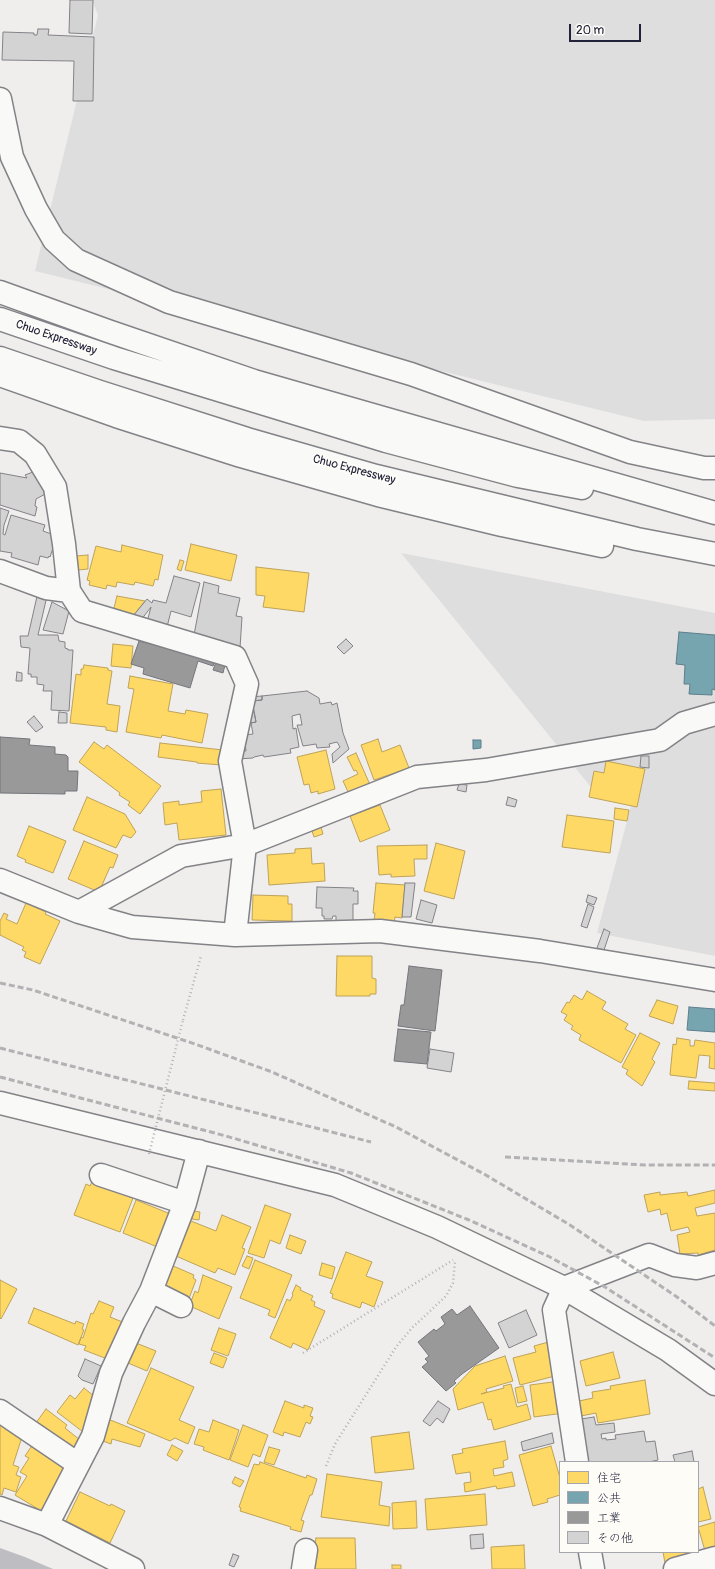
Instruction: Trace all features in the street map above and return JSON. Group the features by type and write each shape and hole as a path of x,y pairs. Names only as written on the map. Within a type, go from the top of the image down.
{"main road":[{"path":"0,99 6,156 54,240 76,260 169,302 411,374 630,452 704,468 715,468"},
{"path":"0,292 108,332 254,381 715,514"},
{"name":"Chuo Expressway","path":"0,319 114,358 393,443 518,476 715,514"},
{"name":"Chuo Expressway","path":"0,358 247,440 376,476 637,539 715,554"},
{"path":"0,375 116,416 241,456 378,495 502,525 715,569"},
{"path":"0,438 20,441 35,454 55,487 64,544 69,591 82,611 235,657 248,684 230,761 245,845 235,935"},
{"path":"0,571 46,588 69,591"},
{"path":"79,912 181,856 245,845 417,777 486,770 660,740 684,723 715,714"},
{"path":"0,880 79,912 132,928 235,935 380,932 540,951 715,980"},
{"path":"0,1103 335,1185 437,1226 564,1288 668,1350 715,1384"},
{"path":"48,1525 93,1436 111,1373 134,1323 152,1291 185,1203 200,1151"},
{"path":"100,1175 185,1203"},
{"path":"577,1461 554,1310 564,1288 649,1254 675,1265 697,1268 715,1263"},
{"path":"152,1291 181,1306"},
{"path":"0,1411 78,1464"},
{"path":"0,1508 48,1525 132,1569"},
{"path":"590,1553 593,1569"},
{"path":"674,1569 715,1558"}],"path":[{"path":"149,1154 201,956"},
{"path":"303,1353 455,1259 453,1283 446,1296 412,1328 396,1347 335,1444 326,1466"}],"shaded area":[{"path":"92,0 715,0 715,419 644,421 35,271 98,15"},
{"path":"401,553 715,613 715,956 597,933 634,795 594,791"},
{"path":"0,1548 25,1557 53,1569 0,1569"}],"building: 住宅":[{"path":"191,544 237,555 231,581 185,570"},
{"path":"122,545 163,555 158,580 155,579 153,586 135,582 134,585 117,582 116,587 107,585 106,589 89,585 90,581 87,580 96,546 121,552"},
{"path":"88,555 88,569 78,570 76,556"},
{"path":"180,560 184,561 181,571 177,569"},
{"path":"256,567 309,573 304,612 263,607 265,596 256,595"},
{"path":"117,596 145,601 132,617 113,612"},
{"path":"113,644 133,646 131,668 111,666"},
{"path":"84,665 108,668 108,670 112,671 107,704 120,706 117,732 106,730 106,727 70,723 76,674 81,675 81,669 83,669"},
{"path":"130,676 173,684 168,711 185,714 186,710 208,714 202,743 162,735 161,738 126,732 134,689 128,688"},
{"path":"378,739 382,752 400,745 409,768 374,780 361,745"},
{"path":"94,742 104,749 107,745 161,786 140,814 128,805 130,802 119,795 120,793 79,762"},
{"path":"160,743 223,750 221,765 158,757"},
{"path":"326,750 335,789 318,794 318,791 311,793 309,784 304,785 297,757"},
{"path":"356,753 371,787 350,796 343,781 358,774 356,770 354,771 347,757"},
{"path":"606,761 645,769 637,807 589,797 594,771 604,773"},
{"path":"221,789 226,835 179,840 177,823 165,825 163,803 179,801 179,805 202,802 201,791"},
{"path":"87,797 125,814 136,832 131,838 123,835 116,848 73,830"},
{"path":"380,805 390,830 360,842 350,816"},
{"path":"615,808 629,810 627,821 614,819"},
{"path":"567,815 614,821 610,853 562,847"},
{"path":"29,826 66,841 53,873 25,862 26,860 17,856"},
{"path":"321,827 323,834 314,837 312,831"},
{"path":"84,841 118,855 113,868 110,867 99,892 68,879"},
{"path":"436,843 465,851 454,899 424,891"},
{"path":"427,845 427,859 414,859 415,876 391,877 391,874 379,875 377,846"},
{"path":"311,848 312,864 324,863 325,881 269,885 267,855 295,853 295,849"},
{"path":"376,883 405,885 402,918 395,917 394,923 374,921 375,913 373,913"},
{"path":"253,895 288,896 288,904 292,904 292,921 252,920"},
{"path":"26,903 46,912 45,914 60,921 40,964 24,957 26,952 22,950 24,947 0,935 0,921 4,913 8,915 6,919 17,924"},
{"path":"337,956 372,956 372,978 376,979 376,994 370,994 370,996 336,996"},
{"path":"587,991 606,1002 602,1009 628,1024 625,1029 636,1035 621,1063 579,1040 581,1035 571,1029 573,1026 564,1020 567,1015 561,1012 567,1002 569,1003 574,995 582,1000"},
{"path":"657,1000 678,1006 673,1024 649,1016"},
{"path":"640,1033 660,1043 652,1059 655,1062 642,1086 626,1074 628,1070 622,1067"},
{"path":"677,1038 690,1040 690,1046 694,1046 695,1040 715,1043 715,1069 709,1068 710,1056 699,1055 696,1078 670,1075 673,1044 676,1045"},
{"path":"689,1081 715,1083 715,1091 688,1089"},
{"path":"95,1175 132,1189 129,1197 133,1198 120,1232 74,1215 86,1184 90,1186"},
{"path":"715,1190 715,1203 695,1208 697,1216 715,1213 715,1250 698,1255 698,1253 680,1254 677,1235 690,1232 688,1227 671,1231 667,1213 661,1215 660,1209 648,1212 644,1195 660,1192 660,1195 687,1192 688,1196"},
{"path":"136,1200 173,1215 160,1248 123,1233"},
{"path":"265,1205 291,1214 280,1244 270,1240 264,1258 248,1253"},
{"path":"194,1211 200,1212 199,1220 192,1219"},
{"path":"222,1215 251,1227 242,1248 245,1249 235,1275 218,1268 215,1273 176,1256 191,1221 216,1231"},
{"path":"290,1235 306,1241 301,1254 286,1248"},
{"path":"346,1252 372,1262 366,1276 383,1282 374,1307 362,1302 360,1308 332,1298 333,1294 330,1293"},
{"path":"247,1256 253,1258 249,1269 242,1266"},
{"path":"255,1260 292,1275 275,1318 268,1315 270,1310 240,1298"},
{"path":"322,1263 335,1267 332,1279 319,1275"},
{"path":"171,1265 194,1275 193,1278 196,1280 188,1301 162,1290"},
{"path":"203,1275 232,1287 219,1319 192,1307 193,1306 190,1304 195,1291 198,1293"},
{"path":"0,1280 17,1289 1,1319 0,1318"},
{"path":"296,1285 301,1288 300,1290 313,1296 311,1300 315,1302 314,1306 325,1311 308,1350 293,1343 291,1348 270,1338 287,1299 290,1301"},
{"path":"99,1301 114,1307 110,1317 130,1325 115,1362 84,1350 86,1346 79,1344 81,1337 83,1338 91,1313 93,1314"},
{"path":"34,1308 75,1324 76,1321 84,1324 82,1329 84,1330 78,1345 28,1323"},
{"path":"219,1328 236,1334 228,1356 211,1350"},
{"path":"552,1341 559,1375 520,1385 513,1358 536,1352 534,1346"},
{"path":"136,1343 156,1351 147,1371 128,1363"},
{"path":"613,1352 620,1378 586,1386 580,1361"},
{"path":"214,1353 227,1358 223,1368 210,1363"},
{"path":"505,1356 513,1381 486,1389 487,1392 481,1394 504,1388 503,1386 511,1384 517,1407 527,1404 531,1419 494,1430 491,1419 488,1420 483,1402 458,1410 453,1389 475,1366"},
{"path":"151,1368 194,1387 179,1420 195,1427 188,1444 175,1438 170,1441 127,1423"},
{"path":"645,1380 650,1414 598,1423 596,1413 581,1416 579,1401 593,1398 592,1392 611,1389 610,1386"},
{"path":"560,1381 564,1413 534,1417 530,1385"},
{"path":"523,1386 527,1401 518,1403 515,1388"},
{"path":"84,1388 100,1401 87,1435 57,1412 70,1395 75,1399"},
{"path":"285,1401 304,1408 304,1405 313,1408 310,1416 313,1417 310,1424 306,1422 300,1437 284,1432 283,1436 273,1432"},
{"path":"46,1409 67,1425 65,1428 80,1440 71,1452 33,1427"},
{"path":"108,1419 145,1434 140,1447 112,1439 111,1444 100,1440"},
{"path":"213,1420 239,1430 229,1460 203,1450 204,1447 194,1444 199,1429 209,1432"},
{"path":"0,1421 22,1437 13,1465 19,1467 16,1475 21,1477 16,1492 4,1488 2,1495 0,1494"},
{"path":"243,1425 268,1435 260,1457 253,1454 248,1467 230,1460"},
{"path":"409,1432 414,1469 375,1473 371,1437"},
{"path":"505,1441 508,1459 503,1461 504,1467 493,1469 494,1476 512,1472 515,1486 497,1489 496,1486 465,1492 464,1483 471,1482 470,1472 456,1474 452,1455 463,1453 462,1449"},
{"path":"33,1444 70,1468 43,1512 15,1495 27,1476 20,1472 29,1458 25,1456"},
{"path":"172,1445 183,1451 177,1461 167,1455"},
{"path":"551,1446 559,1474 559,1495 547,1499 548,1502 533,1506 519,1455"},
{"path":"269,1447 280,1450 274,1465 264,1462"},
{"path":"260,1462 306,1478 307,1475 317,1479 301,1520 304,1521 301,1532 290,1529 291,1527 240,1511 241,1508 239,1507 254,1464 259,1465"},
{"path":"327,1474 382,1482 379,1505 390,1507 389,1526 321,1517"},
{"path":"235,1477 244,1481 240,1487 232,1483"},
{"path":"703,1487 711,1519 699,1522 699,1489"},
{"path":"80,1492 110,1506 111,1504 125,1511 110,1543 66,1521"},
{"path":"485,1494 487,1525 427,1530 425,1499"},
{"path":"416,1501 417,1528 393,1529 392,1503"},
{"path":"715,1522 715,1551 706,1554 699,1527"},
{"path":"316,1538 355,1538 356,1569 311,1569"},
{"path":"524,1545 525,1569 492,1569 491,1547"},
{"path":"663,1553 692,1553 693,1557 665,1563"},
{"path":"392,1565 401,1565 401,1569 392,1569"}],"building: 公共":[{"path":"679,632 715,635 715,690 712,689 712,695 689,694 690,684 684,684 685,665 676,664"},
{"path":"473,740 481,740 481,748 473,749"},
{"path":"689,1007 715,1009 715,1032 687,1030"}],"building: 工業":[{"path":"139,641 151,644 152,642 204,656 203,659 214,663 213,666 198,661 190,688 143,674 144,668 131,664"},
{"path":"216,662 225,665 223,673 213,670"},
{"path":"0,737 30,739 29,745 55,747 55,754 66,755 68,757 68,771 78,771 77,791 65,791 65,794 0,793"},
{"path":"409,966 442,970 435,1031 398,1026 401,1005 404,1005"},
{"path":"398,1029 431,1032 427,1064 394,1061"},
{"path":"470,1306 499,1348 462,1374 454,1381 456,1383 446,1391 422,1367 428,1362 425,1359 429,1356 418,1342 434,1329 436,1331 445,1324 441,1317 452,1309 457,1315"}],"building: その他":[{"path":"70,0 93,0 92,34 69,33"},
{"path":"38,29 49,29 48,35 94,37 93,101 73,101 74,61 2,60 3,32 34,33 34,35 37,35"},
{"path":"33,472 47,493 36,499 35,506 37,507 35,516 0,505 0,473 27,478 25,475"},
{"path":"0,508 9,511 4,525 3,534 5,535 11,515 45,525 43,531 57,536 50,557 40,556 38,565 11,557 12,553 0,551"},
{"path":"174,576 200,583 191,617 171,611 167,627 147,622 151,607 141,620 133,616 147,599 152,603 153,600 166,603"},
{"path":"204,582 219,586 218,593 240,598 236,616 242,617 240,648 222,644 223,641 194,635"},
{"path":"38,592 47,596 38,635 58,635 59,641 65,642 65,648 68,650 73,650 69,711 51,710 52,691 43,691 44,685 37,684 37,677 31,677 31,674 28,674 30,648 21,647 20,636 28,636"},
{"path":"52,602 69,611 63,634 43,630"},
{"path":"346,639 353,646 344,654 337,647"},
{"path":"17,672 22,673 22,681 16,681"},
{"path":"307,691 319,698 320,704 331,702 332,705 337,703 343,733 349,749 333,763 332,754 340,747 337,742 329,744 330,747 317,748 316,744 303,746 297,725 302,725 300,714 292,716 293,729 296,728 299,747 290,749 291,753 238,759 239,751 246,751 244,735 253,734 251,723 256,722 252,701 262,700 262,696"},
{"path":"262,696 262,700 252,701 256,722 245,724 251,697"},
{"path":"59,712 67,713 67,723 58,723"},
{"path":"34,716 43,727 36,732 27,722"},
{"path":"641,756 649,756 649,768 640,767"},
{"path":"459,784 467,785 466,792 457,790"},
{"path":"508,797 517,800 515,807 506,805"},
{"path":"405,883 415,883 411,917 402,917"},
{"path":"317,887 354,888 353,891 358,891 358,904 353,904 353,923 336,923 336,916 333,916 332,919 324,919 324,916 322,916 322,908 316,908"},
{"path":"588,895 597,898 594,905 586,902"},
{"path":"421,900 437,905 432,923 416,919"},
{"path":"588,904 594,907 587,928 581,926"},
{"path":"604,929 610,932 604,950 597,948"},
{"path":"430,1049 454,1053 451,1072 427,1068"},
{"path":"526,1310 537,1335 509,1348 498,1323"},
{"path":"85,1359 101,1366 93,1384 82,1380 78,1376"},
{"path":"438,1401 450,1409 443,1423 437,1418 430,1426 423,1421"},
{"path":"594,1417 596,1425 614,1423 615,1432 601,1434 602,1439 606,1438 606,1440 616,1439 615,1435 644,1431 646,1442 655,1441 658,1460 584,1461 581,1419"},
{"path":"552,1433 554,1443 523,1451 521,1442"},
{"path":"692,1451 694,1461 675,1461 673,1455"},
{"path":"483,1534 484,1548 471,1549 470,1535"},
{"path":"233,1554 239,1556 234,1567 229,1565"}],"railway":[{"path":"0,983 33,990 195,1044 272,1072 396,1127 484,1174 570,1225 677,1297 715,1326"},
{"path":"0,1048 371,1142"},
{"path":"0,1077 226,1136 351,1173 469,1220 548,1256 605,1287 715,1358"},
{"path":"505,1157 645,1165 715,1165"}]}
